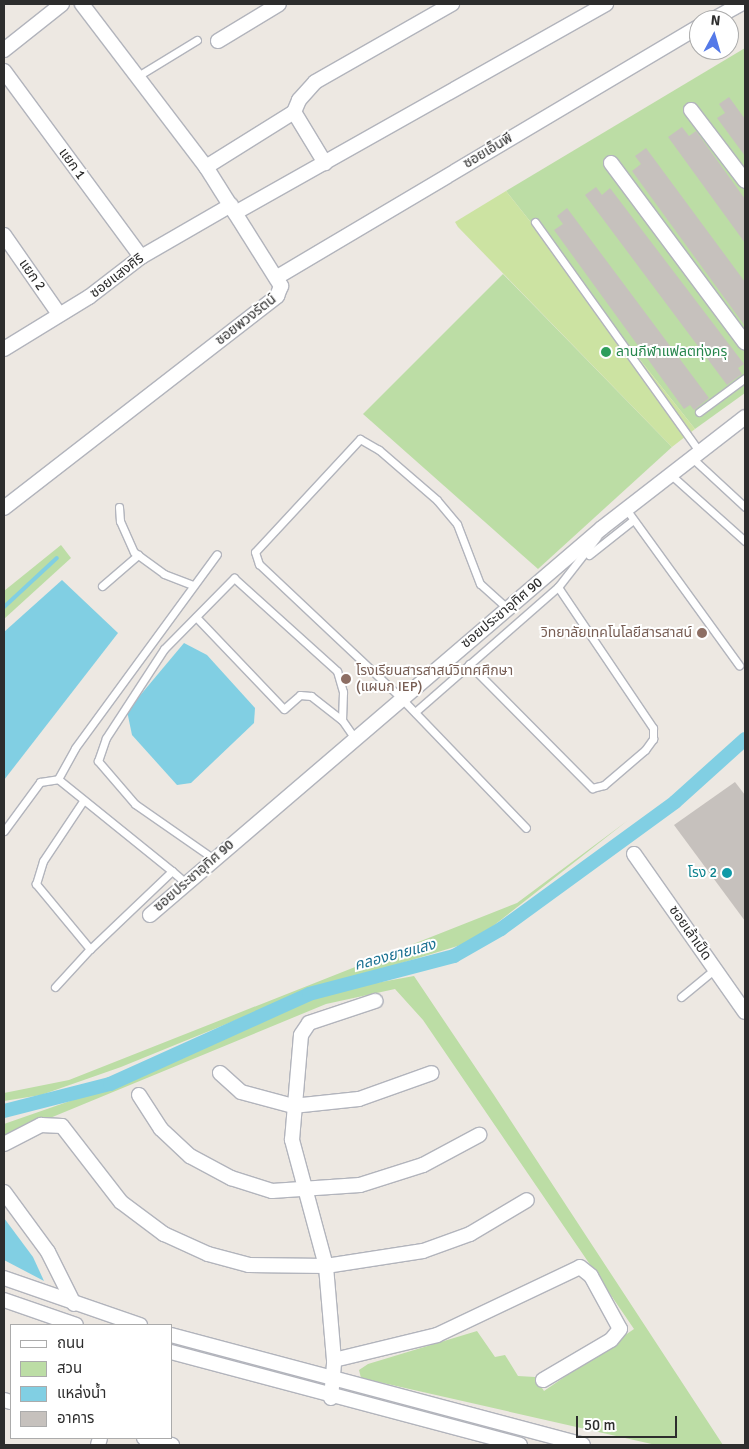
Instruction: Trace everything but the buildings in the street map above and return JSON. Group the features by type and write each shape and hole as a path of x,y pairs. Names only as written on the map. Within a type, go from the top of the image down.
{"street":[{"path":"4,50 62,4"},
{"name":"ซอยพวงรัตน์","path":"4,508 277,296 279,276 206,167 82,4"},
{"path":"218,41 279,4"},
{"path":"206,167 294,112 299,100 316,82 452,4"},
{"name":"ซอยแสงศิริ","path":"4,349 60,314 141,257 325,163 606,4"},
{"name":"ซอยเอ็นพี","path":"279,276 689,33"},
{"name":"แยก 1","path":"4,71 141,257"},
{"path":"691,110 745,181"},
{"path":"294,112 325,163"},
{"path":"611,163 745,343"},
{"name":"แยก 2","path":"4,235 60,314"},
{"name":"ซอยประชาอุทิศ 90","path":"150,915 187,885 354,737 602,528 629,514 670,474 745,416"},
{"name":"ซอยเล้าเป็ด","path":"634,854 745,1012"},
{"path":"331,1398 335,1381 326,1266 304,1191 292,1140 293,1106 303,1027 375,1001"},
{"path":"220,1074 240,1092 293,1106 359,1099 432,1073"},
{"path":"139,1095 161,1129 190,1156 252,1185 304,1191 360,1185 423,1165 479,1135"},
{"path":"4,1144 54,1123 62,1126 121,1202 164,1234 208,1254 249,1265 326,1266 423,1251 470,1234 528,1200"},
{"path":"4,1192 48,1252 74,1304"},
{"path":"334,1360 436,1335 580,1267 591,1276 620,1329 611,1340 542,1380"},
{"path":"4,1278 74,1304 137,1324"},
{"path":"4,1300 73,1324"},
{"path":"172,1335 335,1381 583,1445"},
{"path":"172,1352 331,1398 434,1420 520,1445"},
{"path":"148,1439 172,1445"}],"lane":[{"path":"138,76 196,40"},
{"path":"535,222 695,454 745,507"},
{"path":"698,412 745,378"},
{"path":"507,608 480,584 456,524 437,500 366,440 354,440 260,544 254,557 401,698 526,828"},
{"path":"670,474 745,541"},
{"path":"119,507 120,521 138,555 164,574 193,584"},
{"path":"415,712 558,587 629,514 738,665"},
{"path":"585,558 602,528"},
{"path":"58,779 75,748 193,584 217,554"},
{"path":"102,586 138,555"},
{"path":"214,860 135,804 98,761 106,738 164,649 234,578 337,671 343,692 342,720"},
{"path":"469,664 592,788 604,785 645,750 653,739 653,728 558,587"},
{"path":"196,617 284,708 300,695 311,696 342,720 354,737"},
{"path":"58,779 82,801 172,871 187,885"},
{"path":"4,831 40,782 58,779"},
{"path":"82,801 43,861 36,884 90,949"},
{"path":"55,987 90,949 172,871"},
{"path":"681,997 715,969"}],"green space":[{"path":"745,48 745,393 695,429 506,191 725,60 739,60 739,52"},
{"name":"ลานกีฬาแฟลตทุ่งครุ","path":"506,191 695,429 672,447 458,227 455,222"},
{"path":"503,274 672,447 538,569 363,414"},
{"path":"61,545 71,558 4,619 4,591"},
{"path":"627,821 474,941 300,994 121,1067 41,1095 4,1101 4,1093 69,1080 517,903"},
{"path":"414,976 723,1445 656,1445 361,1378 359,1370 368,1364 477,1331 495,1357 505,1355 518,1376 535,1377 544,1391 634,1329 423,1020 395,989 326,1004 4,1137 4,1124 90,1094 321,993"}],"water":[{"path":"62,580 118,633 4,780 4,632"},
{"path":"184,643 207,655 255,708 254,723 191,783 177,785 132,735 127,711"},
{"path":"4,1218 33,1257 44,1281 4,1260"}],"waterway":[{"path":"4,607 57,558"},
{"name":"คลองยายแสง","path":"4,1111 110,1084 309,994 454,956 501,929 675,802 745,739"}],"place":[{"name":"ลานกีฬาแฟลตทุ่งครุ","path":"606,352"},
{"name":"วิทยาลัยเทคโนโลยีสารสาสน์","path":"702,633"},
{"name":"โรงเรียนสารสาสน์วิเทศศึกษา (แผนก IEP)","path":"346,679"},
{"name":"โรง 2","path":"727,873"}]}
